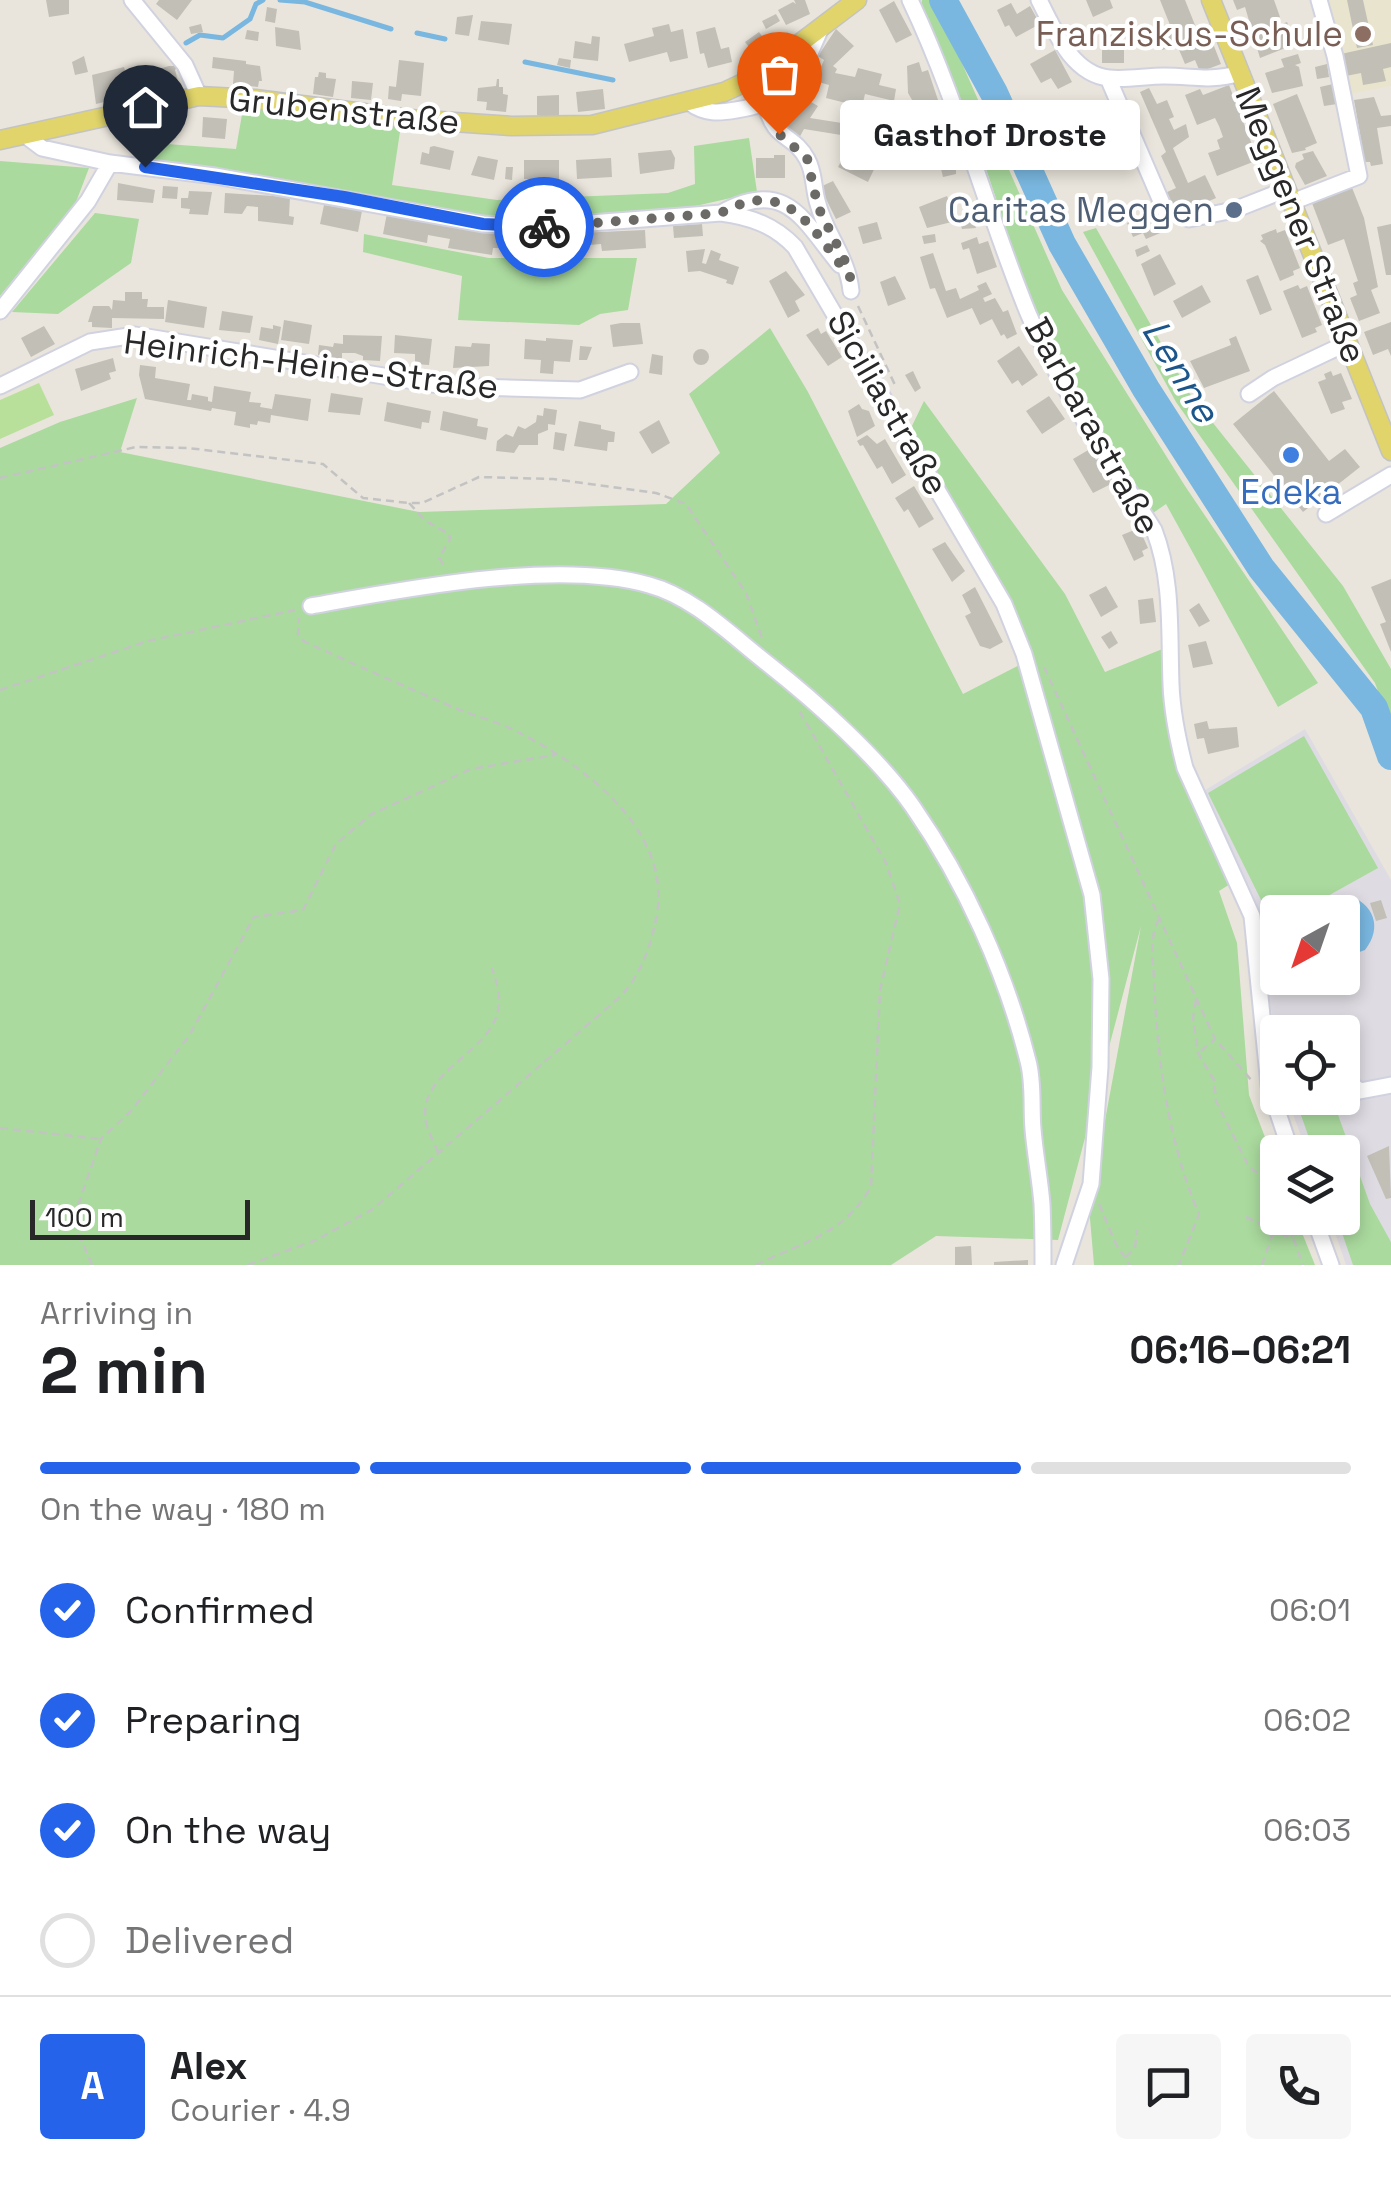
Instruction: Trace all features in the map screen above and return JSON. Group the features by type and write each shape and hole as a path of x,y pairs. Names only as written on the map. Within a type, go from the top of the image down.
{"main road":[{"name":"Grubenstraße","path":"0,140 199,96 410,119 512,126 592,125 690,103 754,78 856,0"},
{"name":"Meggener Straße","path":"1211,0 1391,451"}],"street":[{"path":"132,0 185,64 199,96"},
{"name":"Barbarastraße","path":"910,0 935,53 1040,338 1161,548 1168,586 1171,687 1178,742 1185,768 1252,916 1262,1015"},
{"path":"1038,0 1074,60 1086,70 1108,78 1177,76 1213,80 1241,73"},
{"path":"1189,219 1359,176 1335,56 1319,0"},
{"name":"Grubenstraße","path":"690,103 717,113 766,105 782,96 800,74 823,24"},
{"path":"1108,78 1167,216"},
{"path":"766,105 774,130 807,158 818,207 846,263 850,284"},
{"name":"Siciliastraße","path":"26,136 42,148 110,163 215,176 512,227 721,213 758,220 785,237 937,486 1018,634 1092,895 1102,1022 1091,1184 1064,1265"},
{"path":"0,310 88,201 110,163"},
{"path":"721,213 742,202 761,199 784,204 807,220 850,284"},
{"name":"Heinrich-Heine-Straße","path":"0,386 90,342 136,335 444,386 580,390 630,372"},
{"path":"1249,394 1347,343"},
{"path":"1326,514 1391,475"},
{"path":"311,606 516,577 614,580 660,590 698,610 779,672 880,768 912,806 978,922 1030,1065 1042,1203 1043,1265"},
{"path":"1360,1090 1367,1092 1391,1085"},
{"path":"1320,1235 1331,1265"}],"path":[{"path":"850,284 898,393"},
{"path":"0,478 136,446 323,464 363,498 409,503 422,503 479,477 553,479 656,494 686,504 746,594 763,641"},
{"path":"409,503 426,521 449,534 438,558 460,584"},
{"path":"0,690 148,641 311,606"},
{"path":"248,1265 316,1240 373,1209 620,997 640,972 653,936 658,888 647,842 611,799 556,755 516,731 453,708 305,642 298,635 297,624 311,606"},
{"path":"1040,661 1215,1039 1260,1090"},
{"path":"756,1265 842,1224 862,1204 871,1186 880,990 900,904 886,862 794,702"},
{"path":"92,1265 73,1220 101,1139 131,1110 190,1036 254,916 304,910 336,844 370,815 471,769 556,755"},
{"path":"1159,919 1152,939 1157,1046 1187,1186 1200,1214 1180,1265"},
{"path":"439,1154 424,1115 432,1091 490,1029 498,1012 492,968"},
{"path":"1196,999 1193,1018 1198,1053 1214,1080 1216,1101 1249,1167 1260,1174"},
{"path":"1198,1053 1215,1039"},
{"path":"1360,1095 1367,1092"},
{"path":"0,1128 101,1139"},
{"path":"1091,1184 1130,1265"},
{"path":"1246,1217 1260,1224"},
{"path":"1125,1258 1135,1248 1137,1230"},
{"path":"1264,1264 1273,1235"},
{"path":"1282,1235 1294,1240"},
{"path":"1292,1235 1303,1265"}],"shaded area":[{"name":"Franziskus-Schule","path":"1324,0 1391,0 1391,86 1349,94"},
{"path":"1305,729 1391,880 1391,1265 1346,1265 1336,1235 1360,1235 1360,1135 1301,1135 1293,1115 1360,1115 1360,1015 1272,1015 1269,995 1360,995 1360,895 1260,895 1260,910 1202,792"}],"green space":[{"path":"922,0 934,0 1062,290 1185,486 1318,683 1278,707 1166,504 1153,513 1054,351 1021,273 973,130 921,7"},
{"path":"244,103 401,125 392,185 497,200 668,193 695,184 694,146 749,138 757,192 678,210 505,220 151,161 153,143 236,149"},
{"path":"0,161 89,168 76,202 0,296"},
{"path":"95,213 139,219 131,263 58,314 12,312"},
{"path":"1096,228 1190,394 1343,586 1391,669 1391,726 1375,683 1176,402 1083,232"},
{"path":"364,234 489,258 637,258 628,310 600,314 579,325 458,320 462,276 363,252"},
{"path":"770,328 808,392 963,694 1031,659 911,428 924,401 1065,594 1105,672 1165,648 1171,742 1235,881 1219,891 1237,943 1249,1095 1264,1135 1260,1135 1260,1235 1303,1235 1315,1265 1094,1265 1089,1207 1141,926 1058,1240 936,1236 891,1265 0,1265 0,448 60,422 137,398 120,452 419,512 666,504 720,453 689,394"},
{"path":"39,383 54,415 0,439 0,400"},
{"path":"1304,736 1378,868 1330,895 1260,898 1208,793"},
{"path":"1301,1115 1338,1115 1345,1135 1308,1135"},
{"path":"1360,1176 1391,1242 1391,1265 1353,1265 1343,1235 1360,1235"}],"water":[{"path":"1360,901 1369,910 1374,925 1365,950 1360,952"}],"building":[{"path":"46,0 69,0 69,14 49,17"},
{"path":"159,0 192,0 177,20 156,4"},
{"path":"794,0 805,0 810,14 786,25 778,10 796,4"},
{"path":"1086,0 1110,0 1113,8 1093,17"},
{"path":"1160,0 1185,0 1203,45 1212,41 1221,64 1200,72 1195,60 1185,64 1177,45 1162,50 1154,31 1170,25"},
{"path":"1233,0 1274,0 1280,17 1270,21 1273,28 1287,22 1296,44 1260,58 1245,7 1237,10"},
{"path":"1347,0 1363,0 1373,45 1357,48"},
{"path":"894,1 912,35 896,43 879,10"},
{"path":"1011,3 1017,14 1030,6 1040,24 1016,37 1009,25 1005,27 997,10"},
{"path":"267,7 277,9 275,23 265,21"},
{"path":"776,14 780,21 766,29 762,21"},
{"path":"473,15 469,36 455,34 457,17"},
{"path":"481,21 512,24 509,45 478,40"},
{"path":"201,24 203,32 191,34 189,27"},
{"path":"669,24 671,32 683,29 688,58 670,62 667,52 629,62 624,44 654,36 652,28"},
{"path":"275,27 299,31 301,50 276,46"},
{"path":"715,27 721,49 729,47 732,62 708,68 704,53 700,54 696,32"},
{"path":"836,29 854,46 833,66 837,69 835,73 855,77 858,68 882,74 879,85 896,89 894,101 865,94 862,107 826,98 829,85 815,81 824,60 818,56"},
{"path":"247,30 259,32 258,41 245,39"},
{"path":"759,32 772,49 758,59 745,42"},
{"path":"592,36 600,37 598,61 573,58 575,41 591,44"},
{"path":"1102,43 1124,43 1124,63 1102,63"},
{"path":"1391,43 1391,67 1383,69 1386,81 1363,85 1361,73 1346,76 1341,54"},
{"path":"1055,50 1072,82 1058,89 1051,78 1041,83 1030,64"},
{"path":"1298,54 1301,63 1295,65 1299,67 1303,86 1272,93 1265,73 1284,67 1281,59"},
{"path":"84,56 88,72 75,75 72,62"},
{"path":"213,57 260,66 262,81 258,87 233,84 234,71 212,68"},
{"path":"559,58 571,60 570,68 557,65"},
{"path":"399,60 424,63 421,96 402,94 401,101 388,99 389,86 396,87"},
{"path":"919,62 922,72 928,70 944,118 926,124 908,93 907,66"},
{"path":"1327,64 1329,77 1317,79 1315,67"},
{"path":"178,66 175,70 179,85 143,93 139,75"},
{"path":"124,67 132,95 96,104 92,75"},
{"path":"319,72 336,79 333,97 313,94"},
{"path":"497,79 503,94 508,95 506,112 486,110 487,102 477,101 478,88 496,86"},
{"path":"352,81 373,83 371,100 351,98"},
{"path":"1333,84 1337,104 1324,106 1320,87"},
{"path":"1229,85 1258,160 1217,176 1208,153 1220,149 1217,140 1223,137 1219,126 1215,118 1197,125 1185,95 1200,89 1203,95"},
{"path":"1149,88 1157,104 1167,100 1174,130 1186,124 1189,137 1173,148 1188,183 1205,175 1216,198 1175,216 1165,193 1176,188 1161,156 1166,152 1140,92"},
{"path":"603,89 605,109 578,112 576,92"},
{"path":"1297,94 1317,143 1292,153 1273,104"},
{"path":"559,95 559,115 537,115 537,96"},
{"path":"799,95 818,106 810,118 880,129 878,141 804,129 798,140 779,129"},
{"path":"1374,97 1381,116 1391,115 1391,126 1377,128 1383,164 1371,166 1365,162 1354,100"},
{"path":"1112,116 1119,123 1129,154 1102,167 1098,159 1087,164 1073,134"},
{"path":"203,117 227,119 225,139 202,137"},
{"path":"950,140 956,156 956,174 943,177 941,169 936,170 929,146"},
{"path":"434,146 454,151 450,170 420,164 422,152 429,154"},
{"path":"848,148 877,163 868,182 838,167"},
{"path":"671,150 674,169 640,174 638,153"},
{"path":"1313,151 1327,176 1305,185 1295,167 1304,159 1302,154"},
{"path":"785,155 785,178 756,178 756,158"},
{"path":"478,156 498,160 494,180 471,175"},
{"path":"611,158 612,177 577,179 576,160"},
{"path":"524,160 559,160 559,180 524,179"},
{"path":"506,167 513,167 512,180 505,179"},
{"path":"833,181 851,212 836,219 820,187"},
{"path":"118,183 155,190 153,203 117,200"},
{"path":"1351,185 1364,218 1378,287 1371,290 1380,313 1359,321 1350,298 1357,295 1353,283 1358,281 1344,239 1328,245 1312,203"},
{"path":"163,186 178,187 177,199 162,198"},
{"path":"189,191 212,192 208,215 189,214 190,209 181,208 181,198 188,198"},
{"path":"225,193 290,197 289,216 294,217 293,225 258,221 258,207 247,206 242,214 224,213"},
{"path":"947,196 956,221 927,228 919,207"},
{"path":"324,205 362,211 358,232 320,224"},
{"path":"387,213 496,237 645,230 646,248 602,251 601,244 578,246 579,255 534,256 534,248 493,248 492,255 448,248 450,239 428,235 427,243 383,234"},
{"path":"1157,213 1165,231 1146,239 1143,233 1133,237 1127,223"},
{"path":"972,219 976,228 962,229 960,223"},
{"path":"877,222 882,239 863,244 858,227"},
{"path":"702,224 703,236 674,238 673,226"},
{"path":"1391,224 1391,275 1386,275 1377,227"},
{"path":"1276,229 1277,233 1285,230 1300,268 1280,281 1260,241 1261,235"},
{"path":"935,234 936,242 924,244 922,236"},
{"path":"977,237 979,244 988,241 997,267 977,274 969,248 963,250 961,243"},
{"path":"1147,245 1150,251 1137,257 1135,250"},
{"path":"705,249 702,263 706,264 711,250 721,254 719,260 739,267 733,285 700,271 688,272 686,251"},
{"path":"933,253 946,291 956,288 960,299 986,282 992,294 983,298 985,302 995,298 1003,312 1008,310 1017,334 1007,339 1004,334 1001,336 992,319 980,325 972,308 947,318 935,288 930,289 920,257"},
{"path":"1160,254 1176,284 1154,296 1141,264"},
{"path":"786,271 805,295 795,301 800,311 788,318 769,281"},
{"path":"1258,275 1272,310 1260,315 1246,280"},
{"path":"895,276 906,299 888,306 880,282"},
{"path":"1202,285 1211,302 1182,318 1173,301"},
{"path":"1298,285 1300,289 1307,286 1322,325 1315,328 1317,332 1302,338 1283,291"},
{"path":"125,292 142,292 142,299 148,299 147,307 164,307 164,319 112,318 112,328 92,327 92,322 88,322 93,306 109,306 112,310 113,300 125,301"},
{"path":"168,300 207,307 204,328 165,322"},
{"path":"222,311 253,316 250,333 219,330"},
{"path":"284,320 312,325 309,344 281,340"},
{"path":"1391,322 1391,356 1388,349 1373,355 1364,332"},
{"path":"640,323 643,344 613,347 610,325"},
{"path":"273,325 281,327 278,344 259,340 261,327 273,329"},
{"path":"44,326 55,344 31,357 21,338"},
{"path":"818,328 821,334 826,331 842,357 828,366 806,335"},
{"path":"343,335 382,336 380,361 363,360 363,356 355,353 342,353 342,360 318,355 319,345 343,344"},
{"path":"395,335 432,339 429,365 415,364 415,354 394,353"},
{"path":"1236,336 1250,371 1204,388 1190,361 1231,345 1229,339"},
{"path":"525,339 573,340 570,362 554,361 553,374 540,373 541,360 524,359"},
{"path":"472,343 490,344 489,366 453,368 455,346 471,347"},
{"path":"580,346 592,347 587,360 579,360"},
{"path":"1019,346 1038,375 1022,386 1018,380 1012,384 997,361"},
{"path":"701,349 709,357 701,365 693,357"},
{"path":"652,354 663,356 662,375 649,373"},
{"path":"113,358 116,371 109,373 111,379 81,391 75,369"},
{"path":"140,365 156,367 155,378 190,384 187,400 191,400 192,394 208,397 212,402 214,386 251,392 249,402 272,409 275,394 311,399 308,421 271,415 270,423 258,421 257,425 250,424 250,428 234,425 236,412 145,399"},
{"path":"913,371 921,388 915,392 905,375"},
{"path":"1331,371 1333,376 1341,373 1352,399 1342,402 1345,409 1331,414 1318,382"},
{"name":"Edeka","path":"1274,391 1329,461 1345,449 1360,467 1303,512 1233,424"},
{"path":"331,393 363,398 360,415 328,412"},
{"path":"1049,396 1065,419 1042,434 1026,411"},
{"path":"387,402 431,411 429,423 422,422 421,429 384,421"},
{"path":"859,404 869,411 875,426 857,437 848,411"},
{"path":"544,408 557,410 555,425 548,424 548,430 538,434 538,445 519,445 514,453 496,451 497,441 506,434 513,437 518,426 525,429 536,422 537,415 543,416"},
{"path":"443,411 478,419 477,426 488,428 486,440 440,430"},
{"path":"659,420 670,443 652,454 639,432"},
{"path":"579,421 615,432 607,451 574,446"},
{"path":"555,432 567,434 564,451 553,449"},
{"path":"867,435 877,444 885,439 906,475 892,484 882,466 877,469 857,441"},
{"path":"1090,449 1096,460 1099,458 1111,484 1093,493 1073,459"},
{"path":"914,486 934,519 919,528 908,509 904,512 895,498"},
{"path":"1139,528 1148,548 1142,551 1144,556 1134,561 1122,535"},
{"path":"945,542 965,571 952,582 932,549"},
{"path":"1391,579 1391,652 1380,624 1386,622 1371,587"},
{"path":"1106,586 1118,607 1101,617 1089,595"},
{"path":"975,587 1003,642 990,649 980,646 965,616 971,613 962,595"},
{"path":"1153,598 1156,622 1140,624 1138,600"},
{"path":"1199,603 1210,621 1199,627 1189,610"},
{"path":"1111,631 1118,643 1109,649 1101,637"},
{"path":"1206,641 1213,664 1193,668 1188,645"},
{"path":"1207,721 1209,729 1237,727 1239,747 1208,754 1204,738 1197,739 1194,724"},
{"path":"1381,900 1387,918 1376,921 1370,903"},
{"path":"1389,1146 1391,1198 1386,1199 1367,1156"},
{"path":"971,1246 972,1265 955,1265 955,1247"},
{"path":"1028,1260 1028,1265 994,1265 994,1262"}],"waterway":[{"path":"186,43 200,35 223,38 250,19 256,4 263,0"},
{"path":"280,0 305,2 391,29"},
{"name":"Lenne","path":"943,0 994,93 1062,244 1146,389 1261,568 1374,708 1391,756"},
{"path":"417,33 445,39"},
{"path":"525,62 613,80"}],"way so far":[{"path":"544,227 721,213 742,202 761,199 784,204 807,220 850,277 818,207 807,158 779,134"}],"place":[{"name":"Franziskus-Schule","path":"1363,34"},
{"name":"Gasthof Droste","path":"779,134"},
{"name":"Caritas Meggen","path":"1234,210"},
{"name":"Edeka","path":"1291,455"}],"route":[{"path":"145,167 344,197 483,224 544,227"}]}
